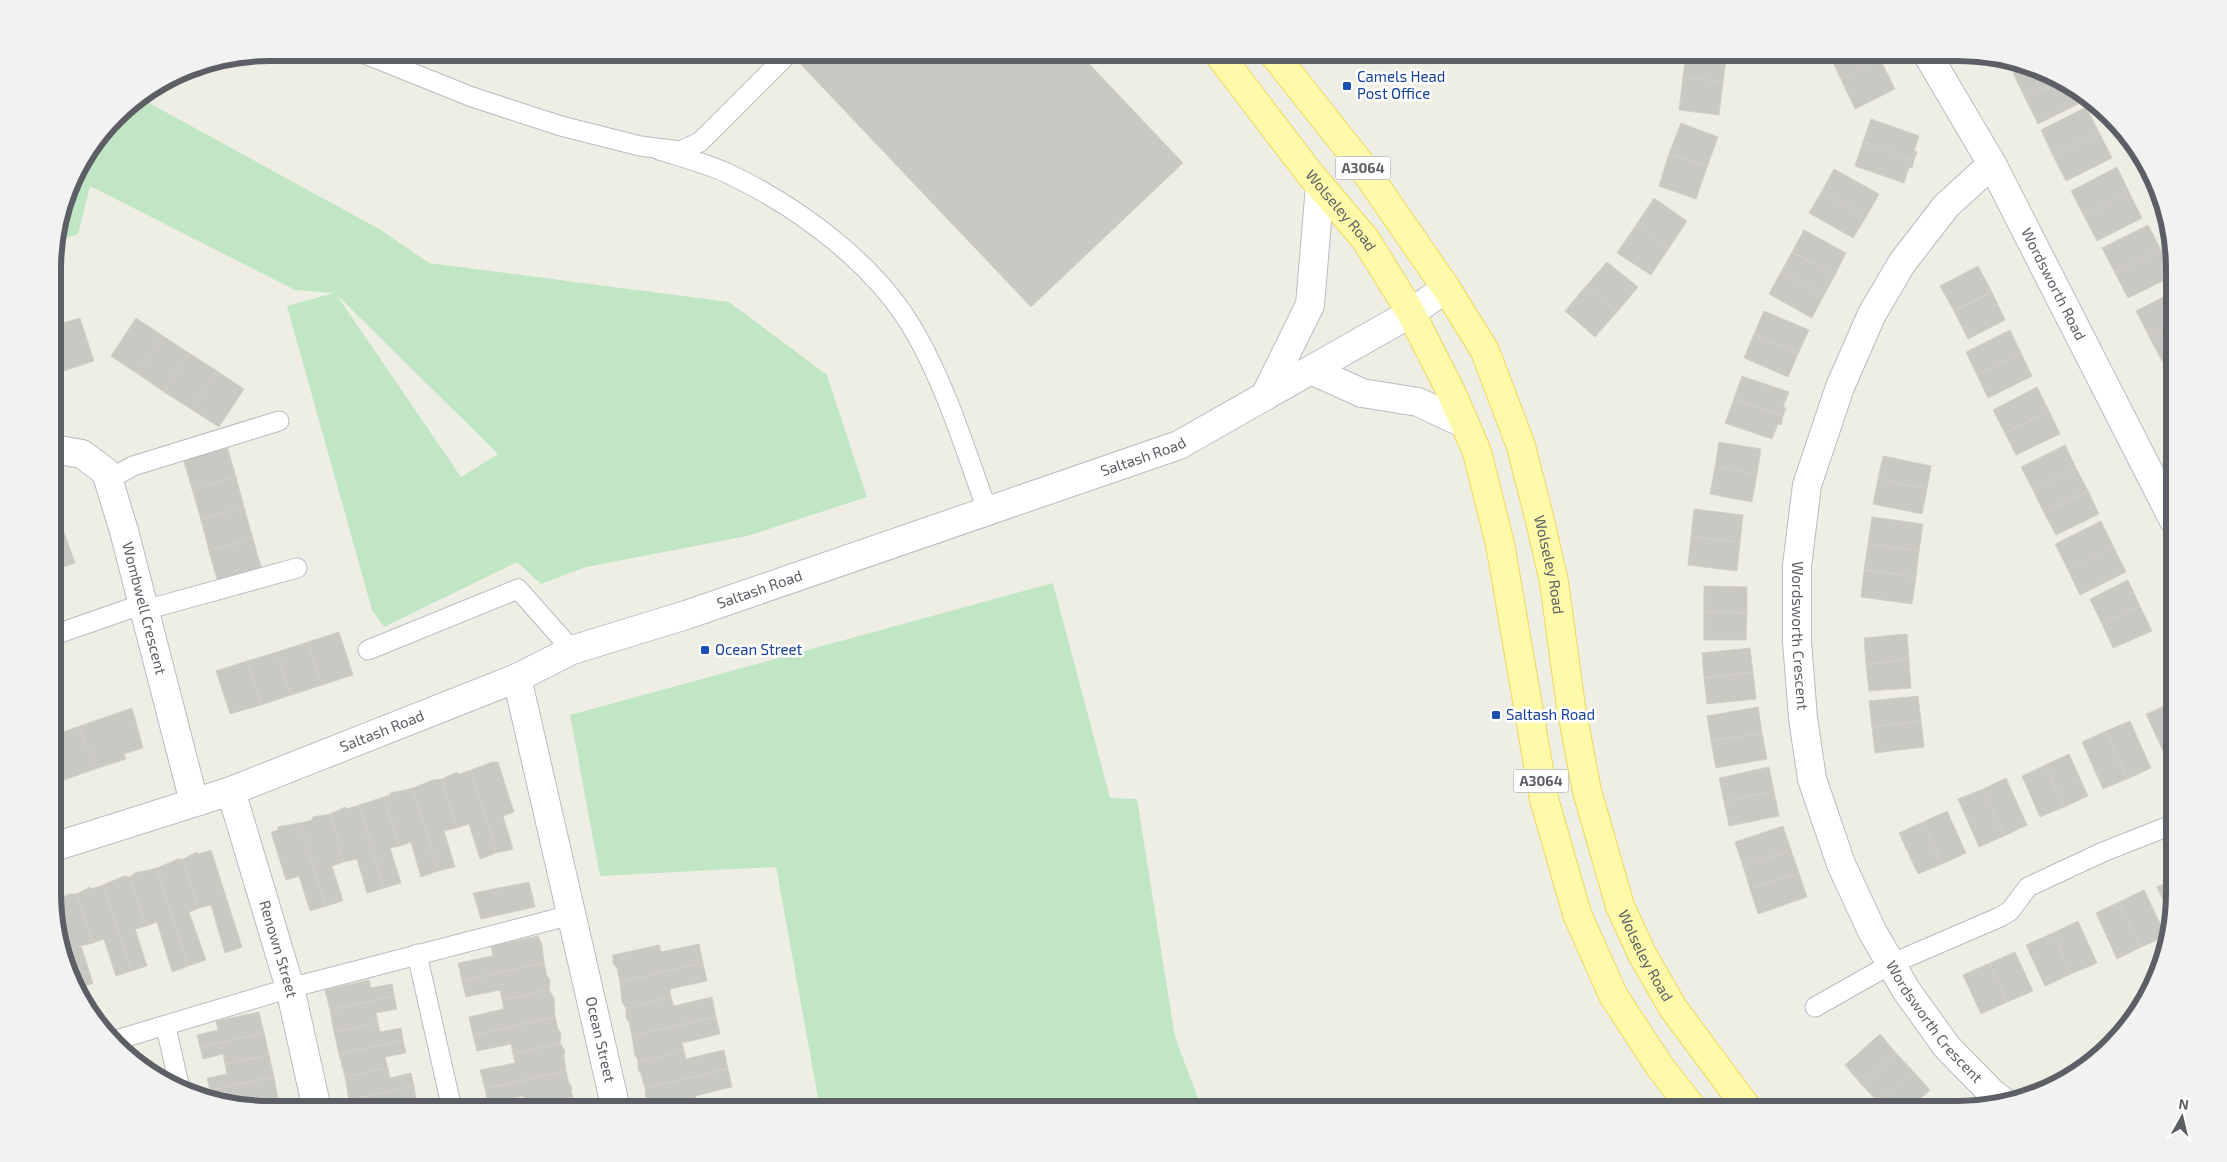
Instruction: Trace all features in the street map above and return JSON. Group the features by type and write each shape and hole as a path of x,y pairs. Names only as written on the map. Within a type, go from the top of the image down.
{"main road":[{"name":"Wolseley Road","path":"1224,61 1320,186 1366,240 1411,314 1465,424 1477,452 1500,544 1544,799 1577,914 1614,995 1660,1067 1687,1101"},
{"name":"Wolseley Road","path":"1279,61 1359,162 1446,288 1485,351 1521,446 1554,582 1571,707 1587,791 1620,906 1642,954 1673,1008 1742,1101"}],"street":[{"name":"Wordsworth Road","path":"1931,61 1992,164 2166,503"},
{"name":"Wordsworth Crescent","path":"1992,164 1946,206 1902,262 1872,314 1840,388 1806,485 1797,566 1797,641 1803,718 1812,780 1841,864 1872,932 1906,990 1947,1047 1998,1097"},
{"path":"1265,396 1310,305 1320,186"},
{"name":"Saltash Road","path":"61,845 231,791 517,678 572,650 686,615 1179,445 1411,314 1446,288"},
{"path":"1311,370 1362,393 1418,402 1465,424"},
{"name":"Wombwell Crescent","path":"61,450 82,454 106,472 124,531 194,802"},
{"name":"Ocean Street","path":"517,678 614,1101"},
{"name":"Renown Street","path":"231,791 290,988 316,1101"}],"lane":[{"path":"382,61 472,97 537,118 659,150 725,172 775,197 814,224 866,271 890,298 916,335 940,384 988,512"},
{"path":"659,150 680,151 700,142 781,61"},
{"path":"108,480 133,466 279,421"},
{"path":"61,633 144,607 298,568"},
{"path":"368,650 518,589 572,650"},
{"path":"1815,1007 1891,964 2000,918 2010,911 2028,887 2103,852 2166,827"},
{"path":"121,1039 166,1027 290,988 571,915"},
{"path":"417,954 450,1101"},
{"path":"166,1027 178,1079"}],"green space":[{"path":"146,102 381,230 429,263 729,302 827,375 867,497 747,536 586,567 541,584 517,562 384,627 372,610 287,306 334,293 295,290 90,186 78,234 63,239 72,202 89,165 122,122","holes":["338,297 339,297 498,454 461,477"]},
{"path":"1053,583 1110,798 1137,799 1175,1037 1199,1101 819,1101 776,867 600,876 570,715"}],"building":[{"path":"798,61 1087,61 1183,163 1031,307"},
{"path":"1685,61 1726,61 1723,82 1683,77"},
{"path":"1832,61 1876,61 1841,79"},
{"path":"1876,61 1881,61 1895,89 1855,109 1841,79"},
{"path":"2019,70 2052,84 2025,98 2013,73"},
{"path":"1683,77 1723,82 1719,115 1679,110"},
{"path":"2052,84 2082,102 2038,124 2025,98"},
{"path":"2086,107 2099,132 2053,156 2041,130"},
{"path":"1871,119 1919,136 1914,151 1917,152 1914,160 1863,142"},
{"path":"1681,123 1718,137 1707,167 1669,154"},
{"path":"2099,132 2112,158 2066,181 2053,156"},
{"path":"1863,142 1914,160 1912,168 1909,167 1904,183 1855,166"},
{"path":"1669,154 1707,167 1696,199 1659,186"},
{"path":"2117,167 2129,192 2084,216 2071,191"},
{"path":"1834,169 1879,194 1866,217 1822,191"},
{"path":"1822,191 1866,217 1853,238 1809,213"},
{"path":"2129,192 2142,218 2097,241 2084,216"},
{"path":"1654,198 1687,221 1669,248 1636,225"},
{"path":"1636,225 1669,248 1651,275 1617,253"},
{"path":"2148,225 2161,250 2115,273 2102,248"},
{"path":"1804,230 1846,253 1835,275 1792,252"},
{"path":"2161,250 2165,259 2166,279 2128,298 2115,273"},
{"path":"1792,252 1835,275 1824,295 1781,272"},
{"path":"1607,262 1638,287 1617,312 1586,286"},
{"path":"1978,266 1992,292 1954,311 1940,286"},
{"path":"1781,272 1824,295 1812,318 1769,294"},
{"path":"1586,286 1617,312 1595,337 1565,311"},
{"path":"1992,292 2005,320 1968,339 1954,311"},
{"path":"2166,296 2166,328 2149,336 2136,311"},
{"path":"1764,311 1809,330 1798,354 1754,334"},
{"path":"80,318 94,361 63,371 61,365 61,324"},
{"path":"136,318 163,336 138,374 111,356"},
{"path":"2166,328 2166,359 2162,361 2149,336"},
{"path":"2010,330 2021,353 1977,375 1966,352"},
{"path":"1754,334 1798,354 1788,377 1744,358"},
{"path":"163,336 189,353 164,392 138,374"},
{"path":"189,353 217,371 191,409 164,392"},
{"path":"2021,353 2032,376 1988,398 1977,375"},
{"path":"217,371 244,389 219,427 191,409"},
{"path":"1742,376 1789,392 1783,407 1786,408 1783,416 1734,399"},
{"path":"2037,387 2049,411 2005,433 1993,410"},
{"path":"1734,399 1783,416 1781,425 1778,424 1772,439 1725,423"},
{"path":"2049,411 2060,434 2016,455 2005,433"},
{"path":"1719,442 1761,449 1757,474 1715,467"},
{"path":"2065,445 2076,468 2033,490 2021,467"},
{"path":"227,446 236,477 192,489 183,458"},
{"path":"1883,456 1931,466 1927,489 1878,479"},
{"path":"1715,467 1757,474 1752,502 1710,494"},
{"path":"2076,468 2088,491 2044,513 2033,490"},
{"path":"236,477 244,507 201,520 192,489"},
{"path":"1878,479 1927,489 1922,514 1873,504"},
{"path":"2088,491 2099,514 2056,535 2044,513"},
{"path":"244,507 253,539 209,551 201,520"},
{"path":"1694,509 1743,515 1740,542 1691,537"},
{"path":"1872,517 1923,524 1919,551 1868,544"},
{"path":"2101,521 2113,546 2068,570 2055,544"},
{"path":"61,524 75,563 61,568"},
{"path":"1691,537 1740,542 1737,571 1688,565"},
{"path":"253,539 262,570 218,583 209,551"},
{"path":"1868,544 1919,551 1916,577 1864,570"},
{"path":"2113,546 2126,572 2080,595 2068,570"},
{"path":"1864,570 1916,577 1912,604 1861,597"},
{"path":"2128,580 2140,606 2102,624 2090,599"},
{"path":"1704,586 1747,587 1747,613 1704,612"},
{"path":"2140,606 2152,631 2113,648 2102,624"},
{"path":"1704,612 1747,613 1746,640 1704,640"},
{"path":"339,632 353,675 322,685 308,642"},
{"path":"1907,634 1909,660 1866,664 1864,638"},
{"path":"308,642 322,685 291,695 277,652"},
{"path":"1750,648 1753,672 1704,678 1702,653"},
{"path":"277,652 291,695 261,705 247,661"},
{"path":"1909,660 1911,688 1869,691 1866,664"},
{"path":"247,661 261,705 230,714 216,671"},
{"path":"1753,672 1756,699 1707,704 1704,678"},
{"path":"1918,696 1921,721 1872,727 1869,701"},
{"path":"2166,705 2166,755 2165,755 2146,714"},
{"path":"1758,707 1762,733 1711,741 1707,716"},
{"path":"132,708 143,748 124,754 126,759 95,769 80,726"},
{"path":"1921,721 1924,747 1875,753 1872,727"},
{"path":"2130,721 2151,768 2127,779 2106,731"},
{"path":"80,726 95,769 64,780 61,771 61,733"},
{"path":"2106,731 2127,779 2103,789 2082,742"},
{"path":"1762,733 1767,759 1716,768 1711,741"},
{"path":"2069,754 2088,796 2064,807 2045,765"},
{"path":"492,762 498,762 514,812 503,816 513,849 496,853 471,770"},
{"path":"2045,765 2064,807 2040,817 2022,776"},
{"path":"1769,767 1774,791 1724,802 1719,778"},
{"path":"471,770 496,853 480,859 469,824 457,828 442,779 457,772 459,774"},
{"path":"2006,778 2027,825 2004,836 1983,789"},
{"path":"442,779 457,828 444,831 455,867 438,871 413,788 433,780"},
{"path":"413,788 438,871 421,877 411,842 400,846 384,797 391,793"},
{"path":"1983,789 2004,836 1979,847 1958,799"},
{"path":"1774,791 1779,816 1729,826 1724,802"},
{"path":"384,797 400,846 390,848 401,883 384,888 359,805"},
{"path":"359,805 384,888 367,893 357,859 344,862 330,814 345,807 347,809"},
{"path":"1947,811 1966,853 1942,864 1923,822"},
{"path":"330,814 344,862 332,866 343,901 326,906 300,823 312,820 313,817"},
{"path":"1923,822 1942,864 1918,874 1899,833"},
{"path":"300,823 326,906 310,911 299,876 286,880 271,832 278,830 278,827"},
{"path":"1783,826 1791,850 1743,866 1735,842"},
{"path":"211,850 242,947 225,953 211,905 199,908 183,859 197,852 199,854"},
{"path":"1791,850 1799,873 1750,889 1743,866"},
{"path":"178,859 183,859 199,908 189,912 206,960 188,966 157,868"},
{"path":"157,868 188,966 172,972 157,922 146,926 130,877 135,873"},
{"path":"1799,873 1807,897 1758,914 1750,889"},
{"path":"124,876 130,877 146,926 135,929 147,966 131,971 103,885"},
{"path":"529,882 535,907 481,919 473,893"},
{"path":"2166,883 2165,904 2157,887"},
{"path":"103,885 131,971 116,976 104,939 93,943 77,894 90,887 92,889"},
{"path":"2144,890 2163,929 2161,938 2141,947 2119,902"},
{"path":"70,894 77,894 93,943 81,946 93,983 84,986 68,947 61,898"},
{"path":"2119,902 2141,947 2117,959 2096,913"},
{"path":"2078,921 2097,963 2071,974 2053,933"},
{"path":"2053,933 2071,974 2045,986 2026,945"},
{"path":"538,936 542,944 544,963 462,981 458,963 493,956 491,946"},
{"path":"699,944 703,963 620,982 617,968 613,964 613,955 659,945 661,952"},
{"path":"2015,952 2033,991 2007,1002 1990,963"},
{"path":"544,963 550,980 549,990 502,1000 500,990 466,997 462,981"},
{"path":"703,963 707,981 670,989 671,997 626,1008 622,1002 620,982"},
{"path":"1990,963 2007,1002 1981,1014 1963,975"},
{"path":"369,980 371,988 392,984 394,996 330,1010 325,990"},
{"path":"549,990 554,998 555,1017 473,1035 469,1017 504,1009 502,1000"},
{"path":"394,996 397,1009 376,1013 378,1023 334,1032 330,1010"},
{"path":"671,997 674,1006 712,997 716,1017 632,1036 629,1022 626,1018 626,1008"},
{"path":"259,1012 264,1033 200,1047 197,1035 218,1030 216,1021"},
{"path":"555,1017 561,1033 560,1043 513,1054 511,1044 477,1051 473,1035"},
{"path":"716,1017 720,1034 682,1043 684,1051 638,1062 635,1056 632,1036"},
{"path":"378,1023 380,1032 401,1028 403,1040 339,1054 334,1032"},
{"path":"264,1033 269,1055 225,1064 223,1054 203,1059 200,1047"},
{"path":"1880,1034 1896,1053 1861,1084 1845,1065"},
{"path":"403,1040 406,1053 385,1057 388,1068 345,1077 339,1054"},
{"path":"560,1043 565,1051 566,1071 485,1089 480,1070 515,1063 513,1054"},
{"path":"724,1050 728,1069 645,1088 638,1070 638,1062 684,1051 686,1059"},
{"path":"1896,1053 1913,1071 1879,1101 1861,1084"},
{"path":"269,1055 274,1077 210,1090 207,1078 227,1074 225,1064"},
{"path":"388,1068 390,1078 411,1073 414,1086 349,1100 345,1077"},
{"path":"728,1069 732,1087 695,1096 696,1101 646,1101 645,1088"},
{"path":"566,1071 572,1087 573,1097 554,1101 524,1101 523,1096 501,1101 487,1101 485,1089"},
{"path":"1913,1071 1930,1090 1918,1101 1879,1101"},
{"path":"274,1077 278,1099 269,1101 242,1099 215,1094 210,1093 210,1090"},
{"path":"414,1086 416,1098 400,1101 349,1100"},
{"path":"573,1097 575,1101 554,1101"}],"place":[{"name":"Camels Head Post Office","path":"1347,86"},
{"name":"Ocean Street","path":"705,650"},
{"name":"Saltash Road","path":"1496,715"}]}
